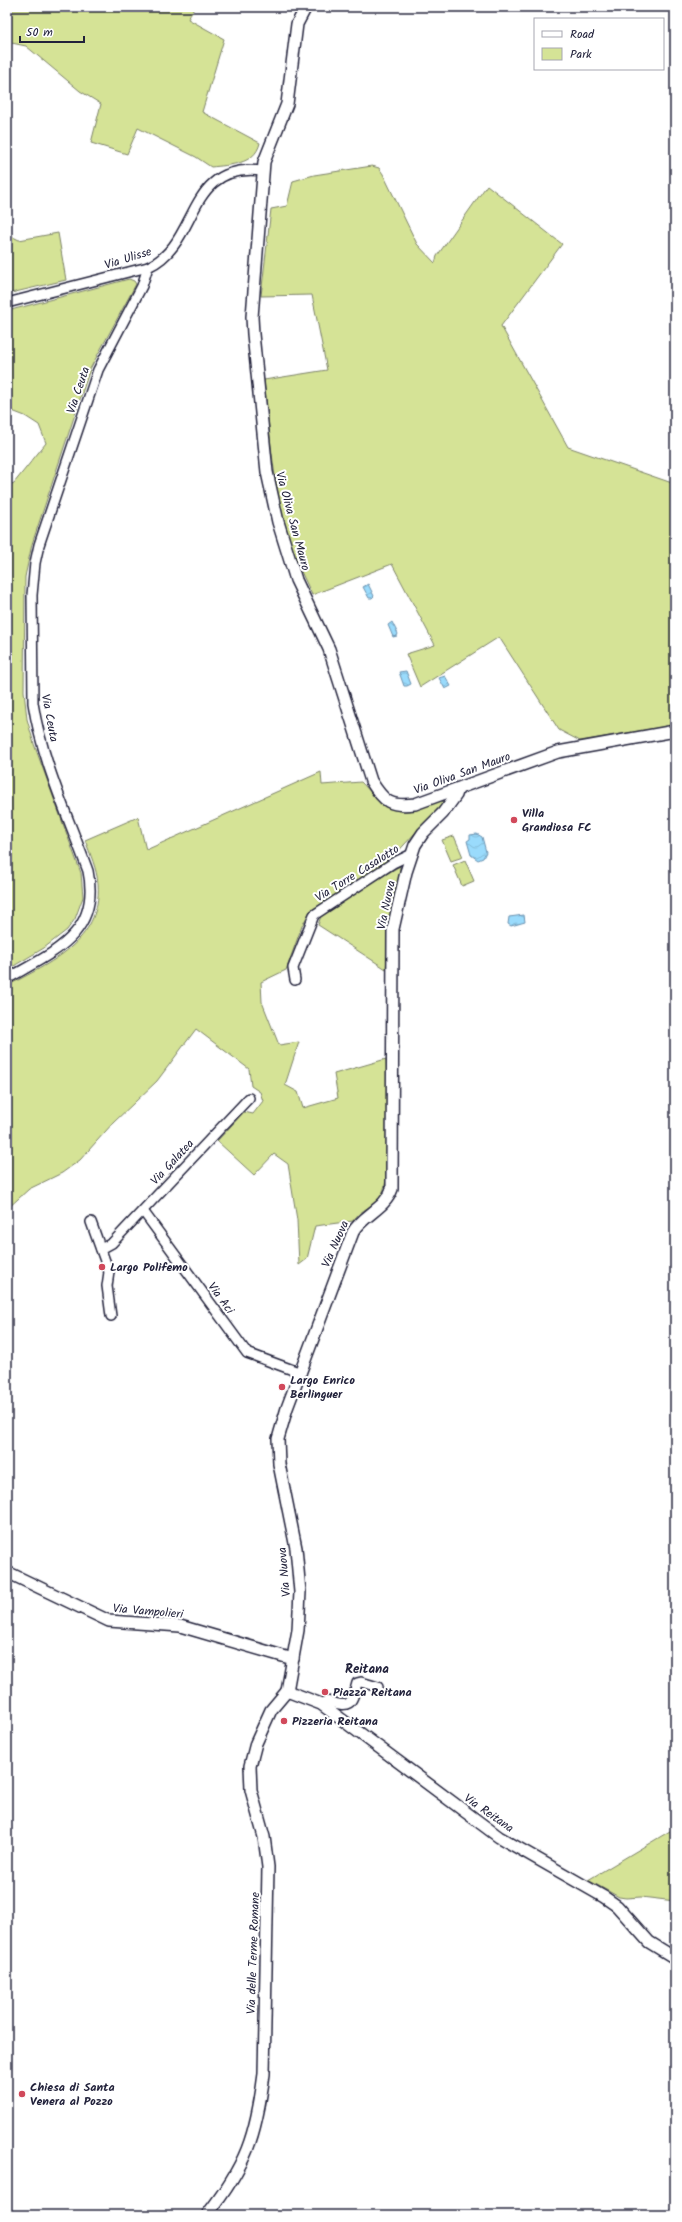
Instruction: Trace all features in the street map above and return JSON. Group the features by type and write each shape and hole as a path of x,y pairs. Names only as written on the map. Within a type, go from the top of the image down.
{"street":[{"name":"Via Oliva San Mauro","path":"306,7 297,24 287,104 264,162 262,171 262,210 252,317 253,334 266,472 286,555 296,580 329,649 371,781 381,797 394,805 404,806 415,804 458,789 558,752 675,731"},
{"name":"Via Ulisse","path":"7,303 148,267 160,262 169,253 207,188 223,175 234,172 262,171"},
{"name":"Via Ceuta","path":"7,979 66,942 86,918 90,906 91,885 88,871 41,742 35,718 33,703 33,578 39,545 98,370 142,286 148,267"},
{"name":"Via Nuova","path":"287,1691 299,1612 299,1573 278,1446 287,1408 301,1373 335,1275 353,1232 358,1223 384,1204 392,1189 393,929 412,854 423,834 443,813 456,795 458,789"},
{"name":"Via Torre Casalotto","path":"295,980 293,968 314,914 394,863 412,854"},
{"name":"Via Galatea","path":"101,1249 112,1243 249,1098"},
{"name":"Via Aci","path":"142,1211 247,1353 301,1373"},
{"path":"91,1222 109,1272 107,1286 111,1316"},
{"name":"Via Vampolieri","path":"7,1572 109,1622 180,1626 293,1659"},
{"path":"321,1704 327,1701 343,1706 348,1705 353,1700 357,1683 360,1682 378,1687"},
{"name":"Via Reitana","path":"287,1691 321,1704 499,1837 617,1906 640,1934 675,1958"},
{"name":"Via delle Terme Romane","path":"207,2215 225,2192 249,2148 261,2098 264,2074 268,1866 264,1837 251,1790 250,1766 256,1743 266,1721 278,1700 287,1691"}],"green space":[{"path":"7,7 195,7 188,19 224,39 202,112 260,143 257,150 253,156 247,160 226,166 211,167 196,157 138,128 127,154 91,143 101,104 80,91 26,46 7,42"},
{"path":"372,166 379,168 383,174 417,244 435,263 437,256 487,185 562,244 501,326 568,447 675,484 675,725 580,741 559,730 499,637 420,687 406,654 435,645 392,564 312,595 293,553 280,506 273,464 264,380 327,370 312,295 261,296 271,209 287,206 293,181 314,175"},
{"path":"58,233 66,280 7,294 7,234 19,240"},
{"path":"129,279 134,281 136,284 90,369 32,544 25,577 24,691 27,719 34,744 81,873 83,897 75,919 67,930 44,948 7,970 7,486 14,483 46,443 39,425 25,416 7,409 7,311"},
{"path":"321,772 322,785 361,782 385,806 399,811 418,809 434,803 445,801 390,860 378,870 310,911 302,926 286,970 261,982 262,1002 279,1045 299,1042 285,1085 298,1092 303,1108 338,1098 334,1074 386,1059 388,1149 385,1183 382,1194 376,1202 353,1221 315,1226 307,1259 299,1265 297,1220 288,1164 274,1154 254,1175 217,1141 244,1112 253,1114 263,1101 260,1092 251,1086 249,1069 196,1029 157,1081 113,1123 80,1160 62,1173 29,1189 7,1209 7,986 40,969 70,948 82,936 91,921 97,904 98,884 95,867 85,840 138,817 146,850"},
{"path":"454,836 463,857 451,861 442,840"},
{"path":"465,860 474,881 462,886 453,865"},
{"path":"400,866 398,894 391,911 386,969 318,925 321,916 327,909"},
{"path":"675,1828 675,1901 641,1897 619,1897 588,1880"}],"water":[{"path":"368,584 374,596 372,598 369,598 363,587"},
{"path":"392,622 398,634 397,636 393,637 388,625"},
{"path":"406,671 411,684 404,686 399,672"},
{"path":"445,676 451,686 445,689 439,678"},
{"path":"477,834 482,837 486,852 483,858 478,860 471,855 467,841 470,839 470,835"},
{"path":"524,915 525,922 511,926 508,924 509,917"}],"place":[{"name":"Villa Grandiosa FC","path":"514,820"},
{"name":"Largo Polifemo","path":"102,1267"},
{"name":"Largo Enrico Berlinguer","path":"282,1387"},
{"name":"Piazza Reitana","path":"325,1692"},
{"name":"Pizzeria Reitana","path":"284,1721"},
{"name":"Chiesa di Santa Venera al Pozzo","path":"22,2094"}],"district":[{"name":"Reitana","path":"367,1668"}]}
